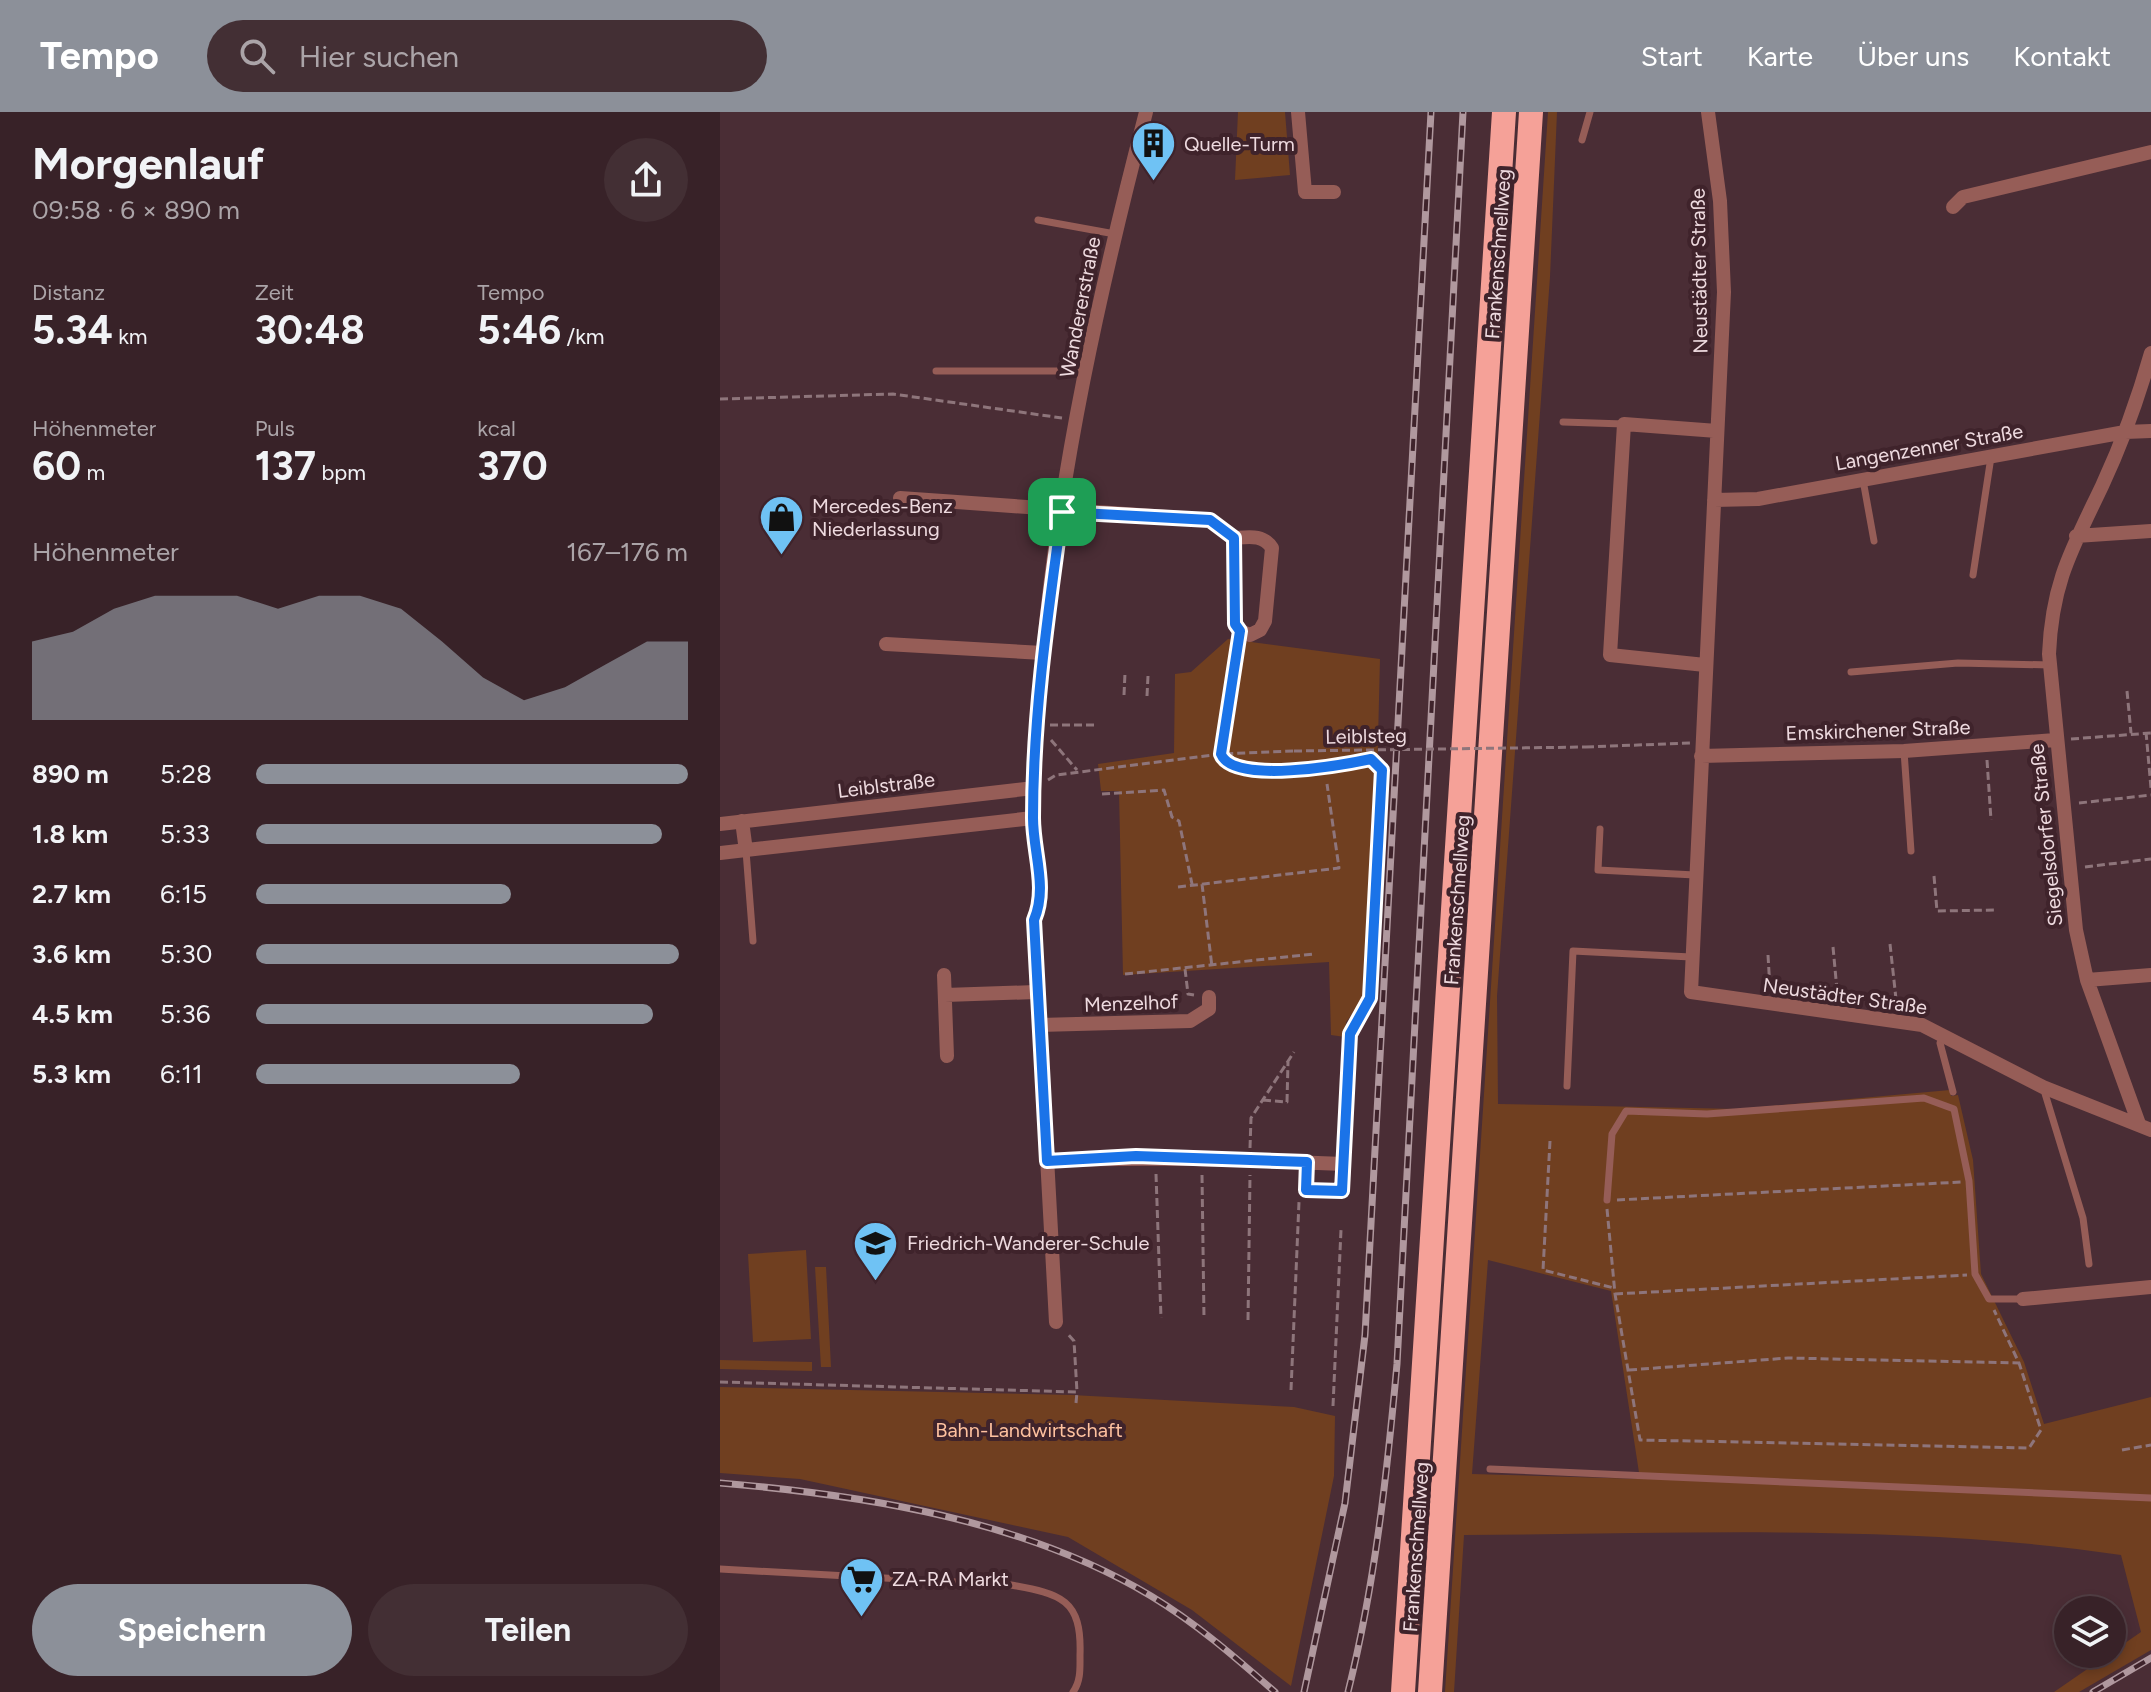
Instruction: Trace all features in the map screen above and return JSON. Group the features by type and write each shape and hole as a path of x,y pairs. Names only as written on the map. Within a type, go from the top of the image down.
{"highway":[{"name":"Frankenschnellweg","path":"1403,1692 1504,112"},
{"name":"Frankenschnellweg","path":"1430,1692 1531,112"}],"street":[{"name":"Wandererstraße","path":"1056,1322 1035,992 1034,920 1041,903 1033,818 1043,653 1062,512 1087,372 1115,234 1146,112"},
{"path":"1298,112 1305,192 1334,192"},
{"name":"Neustädter Straße","path":"1708,112 1716,153 1723,245 1691,992 1898,1020 1943,1033 2043,1087 2145,1127"},
{"path":"1953,207 1963,197 2151,152"},
{"name":"Siegelsdorfer Straße","path":"2145,1127 2087,980 2076,930 2050,665 2051,614 2063,566 2125,432 2151,353"},
{"path":"1705,665 1610,655 1624,424 1717,431"},
{"name":"Langenzenner Straße","path":"1714,500 1758,499 1991,455 2125,432 2151,431"},
{"path":"900,498 1062,512 1210,520 1234,538 1259,537 1267,540 1272,548 1265,621 1260,630 1250,635 1240,631 1235,624 1234,538"},
{"path":"2076,536 2151,531"},
{"path":"886,644 1043,653"},
{"name":"Emskirchener Straße","path":"1702,749 1904,751 2055,740"},
{"name":"Leiblstraße","path":"720,824 1034,788"},
{"path":"720,853 1033,818"},
{"path":"742,821 746,851"},
{"path":"944,975 947,1056"},
{"path":"2087,980 2151,975"},
{"path":"945,995 1035,992"},
{"name":"Menzelhof","path":"1039,1025 1190,1021 1209,1009 1209,997"},
{"path":"1047,1161 1156,1157 1307,1162 1344,1164 1342,1191 1306,1190 1307,1162"},
{"path":"2023,1299 2151,1287"}],"lane":[{"path":"1582,140 1590,112"},
{"path":"1038,220 1115,234"},
{"path":"936,371 1087,372"},
{"path":"1563,422 1624,424"},
{"path":"1973,575 1991,455"},
{"path":"1862,479 1874,541"},
{"path":"1851,672 1958,663 2050,665"},
{"path":"1904,751 1911,851"},
{"path":"1600,829 1598,870 1695,875"},
{"path":"746,851 753,941"},
{"path":"1567,1086 1573,951 1691,957"},
{"path":"1943,1033 1940,1043 1953,1092"},
{"path":"1344,1164 1350,1034"},
{"path":"2043,1087 2083,1218 2089,1264"},
{"path":"1607,1200 1612,1134 1626,1111 1707,1114 1924,1098 1939,1100 1954,1109 1969,1181 1975,1274 1989,1299 2023,1299"},
{"path":"1490,1469 2151,1498"},
{"path":"720,1569 1011,1585 1042,1591 1077,1613 1080,1660 1079,1679 1073,1692"}],"path":[{"path":"720,399 893,394 1078,421"},
{"path":"1240,631 1221,754 1224,762 1233,767 1328,768 1371,759 1382,770 1370,998 1350,1034"},
{"path":"1124,695 1125,673"},
{"path":"1147,696 1148,676"},
{"path":"2127,691 2131,733"},
{"path":"1038,725 1094,725"},
{"path":"1038,725 1079,772"},
{"path":"2055,740 2148,732 2151,788"},
{"path":"1986,745 1991,820"},
{"name":"Leiblsteg","path":"1034,788 1056,775 1221,754 1586,747 1702,749"},
{"path":"1178,887 1339,868 1327,784"},
{"path":"1102,794 1164,790 1172,817 1179,821 1192,884"},
{"path":"2062,804 2151,795"},
{"path":"2069,869 2151,859"},
{"path":"1934,876 1937,911 1994,910"},
{"path":"1202,883 1212,967"},
{"path":"1890,944 1898,1020"},
{"path":"1833,947 1839,1012"},
{"path":"1125,974 1314,954"},
{"path":"1768,955 1771,1005"},
{"path":"1185,969 1188,994 1209,997"},
{"path":"1248,1320 1251,1118 1294,1052"},
{"path":"1263,1100 1287,1102 1288,1061"},
{"path":"1550,1141 1543,1270 1615,1291 1975,1274"},
{"path":"1156,1157 1161,1318"},
{"path":"1201,1159 1204,1319"},
{"path":"1969,1181 1607,1200 1615,1291 1640,1440 2029,1448 2041,1430 2019,1363 1989,1299"},
{"path":"1291,1390 1299,1197 1306,1190"},
{"path":"1333,1406 1341,1230"},
{"path":"1056,1322 1074,1341 1076,1403"},
{"path":"1629,1370 1788,1358 1922,1358 2019,1363"},
{"path":"720,1382 1077,1392"},
{"path":"2122,1450 2151,1445"}],"green space":[{"path":"1238,112 1285,112 1290,175 1235,180"},
{"path":"1548,112 1557,112 1550,277 1497,996 1498,1104 1738,1109 1950,1090 1951,1096 1958,1095 1973,1160 1981,1274 2024,1362 2044,1424 2151,1397 2151,1650 2126,1665 2126,1642 2141,1632 2121,1555 2040,1545 1876,1534 1711,1532 1464,1535 1454,1692 1445,1692","holes":["1488,1260 1611,1291 1640,1479 1472,1474"]},
{"path":"1228,639 1380,659 1377,781 1363,1000 1346,1022 1345,1037 1331,1035 1329,962 1123,975 1119,791 1101,791 1098,764 1174,753 1175,674 1191,672"},
{"path":"806,1250 811,1339 753,1342 748,1254"},
{"path":"815,1267 826,1267 831,1367 821,1367"},
{"path":"720,1360 812,1362 812,1371 720,1369"},
{"name":"Bahn-Landwirtschaft","path":"720,1387 1072,1395 1294,1407 1335,1416 1334,1476 1291,1686 1192,1610 1068,1537 800,1479 720,1473"},
{"path":"2089,1668 2120,1668 2079,1692 2054,1692"}],"railway":[{"path":"1304,1692 1345,1503 1365,1335 1431,112"},
{"path":"1348,1692 1366,1611 1379,1529 1397,1364 1463,112"},
{"path":"720,1483 887,1504 997,1530 1050,1548 1102,1570 1168,1606 1275,1692"},
{"path":"2093,1692 2151,1658"}],"place":[{"name":"Quelle-Turm","path":"1153,183"},
{"name":"Mercedes-Benz Niederlassung","path":"781,557"},
{"name":"Friedrich-Wanderer-Schule","path":"876,1282"},
{"name":"ZA-RA Markt","path":"861,1618"}],"route":[{"path":"1062,512 1210,520 1234,538 1235,624 1240,631 1221,754 1224,762 1233,767 1275,770 1328,768 1371,759 1382,770 1370,998 1350,1034 1342,1191 1306,1190 1307,1162 1136,1156 1047,1161 1035,992 1034,920 1041,903 1033,818 1043,653 1062,512"}]}
